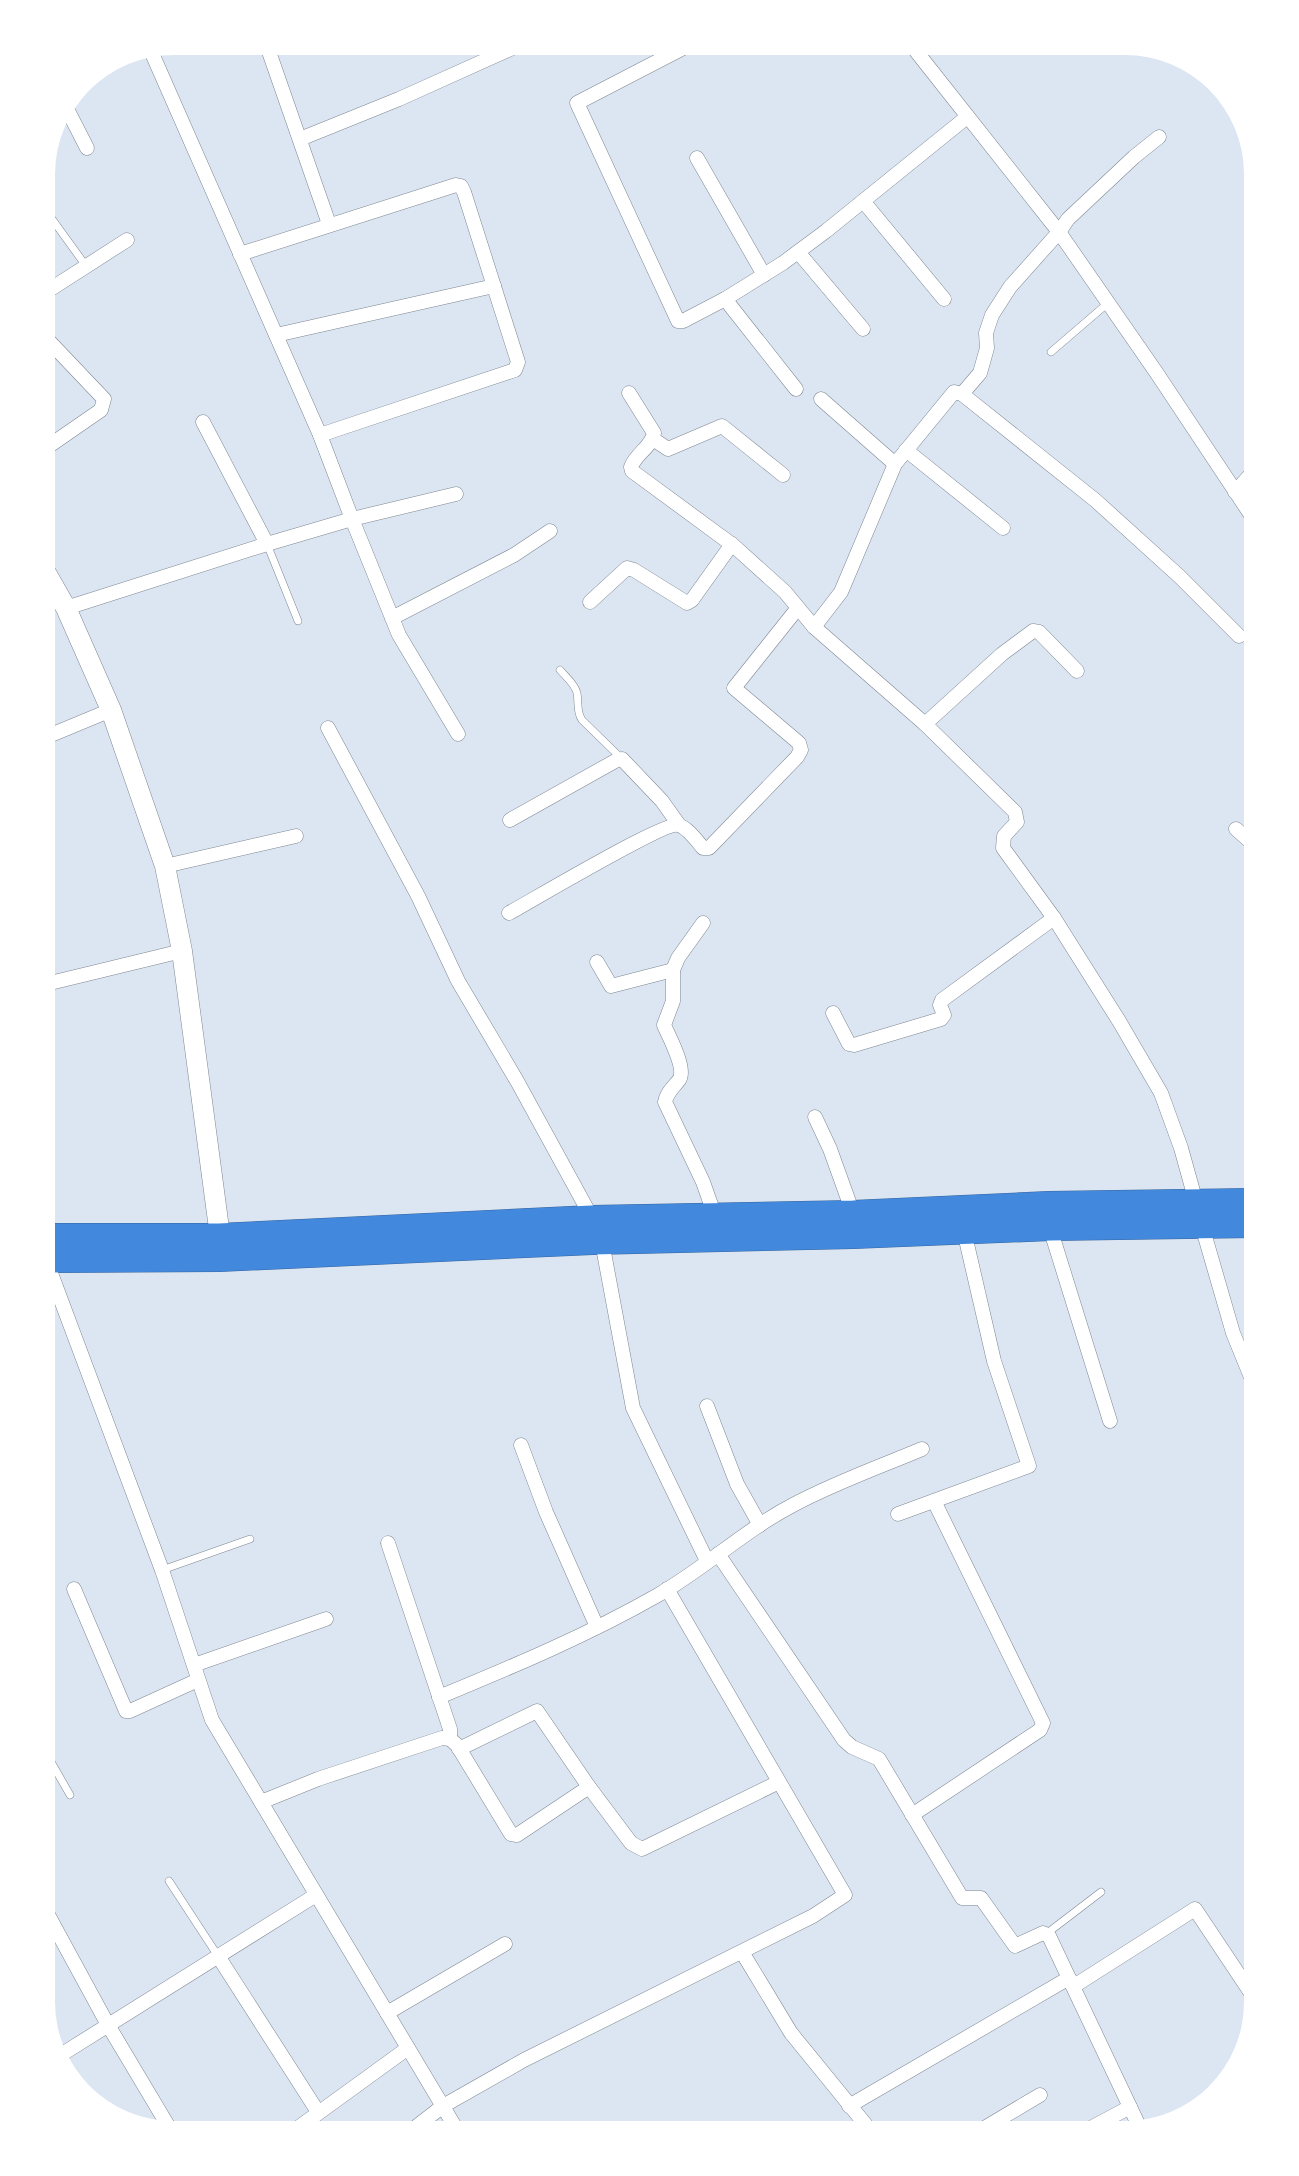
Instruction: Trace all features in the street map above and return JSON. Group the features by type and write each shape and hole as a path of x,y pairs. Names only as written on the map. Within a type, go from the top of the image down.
{"highway":[{"path":"55,1259 592,1218 853,1213 1049,1204 1244,1201"},
{"path":"55,1237 221,1247 602,1242 853,1236 1050,1228 1244,1225"}],"street":[{"path":"270,55 329,224"},
{"path":"300,139 399,99 497,55"},
{"path":"667,55 579,102 577,106 678,321 683,321 725,300 798,252 967,117"},
{"path":"919,55 1059,232 1244,505"},
{"path":"153,57 320,435 399,635 458,734"},
{"path":"70,116 87,148"},
{"path":"962,394 980,373 987,348 986,333 992,315 1010,287 1068,220 1107,182 1159,137"},
{"path":"697,158 764,275"},
{"path":"240,254 456,185 461,186 464,192 518,362 515,370 320,435"},
{"path":"863,201 944,299"},
{"path":"55,286 127,240"},
{"path":"798,252 863,329"},
{"path":"276,335 494,286"},
{"path":"725,300 796,389"},
{"path":"55,347 104,399 101,410 55,442"},
{"path":"814,627 840,592 895,464 950,394 954,392 962,394 1095,500 1179,576 1240,636"},
{"path":"629,393 654,433 653,439 634,457 630,467 632,471 732,544 780,588 814,627 925,724 1015,812 1016,822 1004,836 1003,848 1054,918 1120,1021 1161,1093 1181,1148 1196,1202"},
{"path":"821,399 895,464"},
{"path":"204,422 267,544"},
{"path":"653,439 668,449 722,426 783,474"},
{"path":"906,450 1003,528"},
{"path":"1235,492 1244,482"},
{"path":"66,608 352,519 456,494"},
{"path":"392,618 514,555 550,530"},
{"path":"590,602 628,568 687,603 692,600 732,544"},
{"path":"55,591 66,608 111,710 165,866 182,951 221,1247"},
{"path":"510,820 617,760 622,759 662,801 679,825 703,848 709,848 801,750 799,743 735,691 734,688 797,609"},
{"path":"925,724 1002,654 1033,631 1039,632 1076,671"},
{"path":"55,734 111,710"},
{"path":"328,728 418,896 458,981 517,1081 592,1218"},
{"path":"509,913 647,836 673,824 679,825"},
{"path":"1236,829 1244,836"},
{"path":"165,866 296,836"},
{"path":"832,1013 849,1044 854,1045 941,1019 944,1015 940,1005 942,1000 1054,918"},
{"path":"703,923 678,958 673,970 673,1001 664,1025 682,1068 680,1079 667,1094 665,1102 703,1182 715,1216"},
{"path":"55,982 182,951"},
{"path":"597,962 611,986 673,970"},
{"path":"815,1117 830,1149 853,1213"},
{"path":"1202,1226 1233,1333 1244,1360"},
{"path":"1050,1228 1110,1421"},
{"path":"898,1514 1029,1466 994,1361 964,1231"},
{"path":"602,1242 633,1408 713,1557 844,1740 852,1747 879,1759 962,1898 981,1898 1015,1946 1043,1933 1046,1934 1072,1982 1136,2120"},
{"path":"55,1284 162,1570 212,1720 451,2121"},
{"path":"707,1406 737,1484 760,1525"},
{"path":"521,1446 546,1512 597,1627"},
{"path":"439,1697 547,1653 667,1589 760,1525 793,1505 922,1449"},
{"path":"912,1815 1040,1730 1043,1723 934,1501"},
{"path":"388,1543 454,1744 511,1834 517,1835 588,1787"},
{"path":"74,1589 126,1711 130,1711 198,1680"},
{"path":"424,2121 443,2106 524,2060 813,1916 845,1895 667,1589"},
{"path":"194,1665 326,1619"},
{"path":"261,1802 318,1779 442,1738 454,1744 537,1711 588,1787 631,1843 642,1849 779,1782"},
{"path":"66,2052 316,1894"},
{"path":"850,2106 1072,1982 1195,1909 1244,1982"},
{"path":"55,1927 108,2024 165,2121"},
{"path":"387,2013 505,1944"},
{"path":"742,1952 791,2033 862,2121"},
{"path":"218,1956 318,2112"},
{"path":"306,2121 408,2048"},
{"path":"996,2121 1040,2095"},
{"path":"1103,2121 1130,2106"}],"lane":[{"path":"55,224 86,266"},
{"path":"1051,352 1108,303"},
{"path":"267,544 298,620"},
{"path":"560,670 575,686 578,694 578,713 582,720 622,759"},
{"path":"162,1570 250,1539"},
{"path":"55,1769 70,1795"},
{"path":"169,1880 218,1956"},
{"path":"1046,1934 1101,1892"}]}
